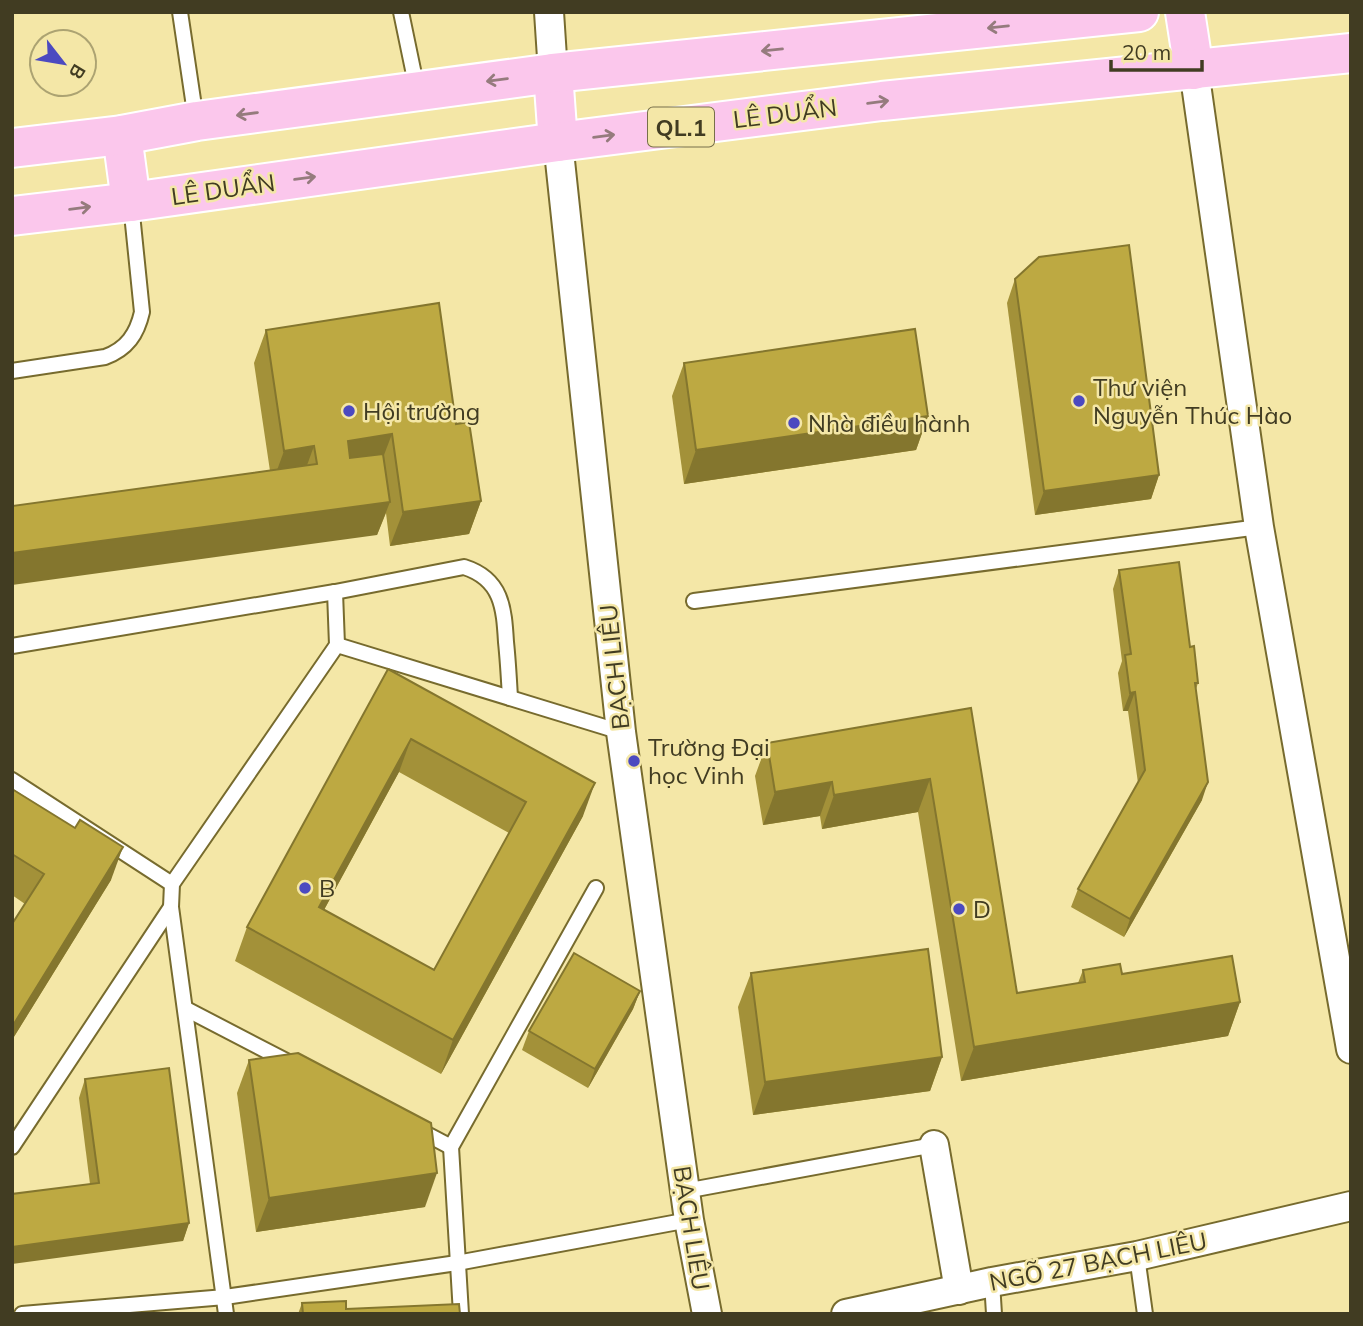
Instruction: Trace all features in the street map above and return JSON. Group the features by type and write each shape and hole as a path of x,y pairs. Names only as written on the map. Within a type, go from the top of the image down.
{"main road":[{"path":"12,148 122,135 197,121 553,73 1139,12"},
{"path":"1185,12 1194,70"},
{"name":"LÊ DUẨN","path":"14,205 131,202 558,142 882,101 1351,53"},
{"path":"553,73 558,142"},
{"path":"122,135 131,202"}],"street":[{"path":"549,12 553,73"},
{"path":"1194,70 1259,527 1351,1049"},
{"name":"BẠCH LIÊU","path":"558,142 621,732 689,1220 707,1314"},
{"path":"934,1145 959,1290"},
{"name":"NGÕ 27 BẠCH LIÊU","path":"846,1314 992,1282 1137,1256 1351,1206"}],"lane":[{"path":"180,12 197,121"},
{"path":"401,12 417,90"},
{"path":"12,371 105,357 124,347 132,339 142,312 131,202"},
{"path":"694,601 1259,527"},
{"path":"12,646 335,592 456,567 475,570 491,583 504,608 510,698"},
{"path":"226,1314 172,907 172,884 337,645 335,592"},
{"path":"337,645 621,732"},
{"path":"12,780 172,884"},
{"path":"461,1314 451,1147 596,888"},
{"path":"12,1147 172,907"},
{"path":"186,1009 306,1072"},
{"path":"403,1122 451,1147"},
{"path":"685,1191 934,1145"},
{"path":"22,1314 225,1297 457,1263 689,1220"},
{"path":"1137,1256 1145,1314"},
{"path":"992,1282 994,1314"}],"building":[{"name":"Thư viện Nguyễn Thúc Hào","path":"1129,245 1159,475 1044,491 1015,279 1039,257"},
{"path":"439,303 456,424 469,422 481,501 403,512 392,434 348,441 350,458 383,454 390,502 12,553 12,506 317,464 314,446 284,451 266,330"},
{"path":"915,329 928,416 696,450 684,363"},
{"path":"1179,562 1190,647 1194,646 1198,683 1195,683 1208,782 1130,919 1078,889 1145,770 1135,692 1130,693 1125,655 1131,654 1119,570"},
{"name":"B","path":"388,669 595,783 453,1040 247,927","holes":["411,739 526,802 434,970 319,907"]},
{"path":"971,708 1017,993 1085,982 1083,970 1120,964 1122,974 1232,956 1240,1002 974,1047 930,779 834,795 832,782 775,792 767,743"},
{"path":"12,789 75,828 80,820 123,847 12,1027 12,924 44,874 12,854"},
{"path":"928,949 942,1057 765,1082 751,973"},
{"path":"574,953 640,991 595,1069 529,1031"},
{"path":"298,1053 431,1123 437,1173 269,1198 249,1060"},
{"path":"169,1068 189,1223 12,1247 12,1194 99,1183 85,1079"},
{"path":"346,1301 346,1309 459,1304 460,1314 303,1314 302,1303"}],"place":[{"name":"Thư viện Nguyễn Thúc Hào","path":"1079,401"},
{"name":"Hội trường","path":"349,411"},
{"name":"Nhà điều hành","path":"794,423"},
{"name":"Trường Đại học Vinh","path":"634,761"},
{"name":"B","path":"305,888"},
{"name":"D","path":"959,909"}]}
